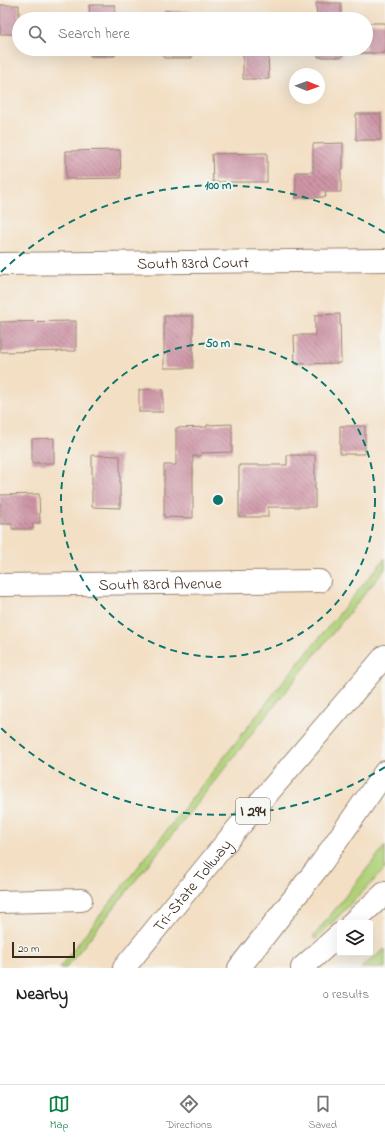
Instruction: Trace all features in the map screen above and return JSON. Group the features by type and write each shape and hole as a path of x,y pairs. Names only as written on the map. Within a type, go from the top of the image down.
{"main road":[{"name":"South 83rd Court","path":"0,264 385,260"},
{"name":"South 83rd Avenue","path":"0,585 319,581"},
{"name":"Tri-State Tollway","path":"124,968 237,829 385,656"},
{"path":"239,968 320,866 385,772"},
{"path":"355,920 385,893"},
{"path":"0,902 81,900"},
{"path":"302,968 337,937"}],"green space":[{"path":"385,558 385,569 66,968 59,968 286,678"},
{"path":"385,846 385,869 316,939 313,937"},
{"path":"385,949 385,968 361,968"}],"building":[{"path":"316,3 341,3 341,12 317,12"},
{"path":"0,5 19,5 19,12 12,12 12,34 0,34"},
{"path":"89,5 115,5 115,12 90,12"},
{"path":"164,11 192,11 192,12"},
{"path":"373,23 385,23 385,53 373,53"},
{"path":"164,56 192,56 192,58 164,58"},
{"path":"243,56 268,56 269,79 243,79"},
{"path":"318,56 342,56 342,57"},
{"path":"356,114 381,114 381,140 356,140"},
{"path":"343,143 341,192 325,192 326,197 296,198 296,172 313,172 313,144"},
{"path":"120,150 121,178 66,179 66,151"},
{"path":"267,153 267,182 213,182 212,154"},
{"path":"340,314 341,363 295,364 294,335 315,335 315,315"},
{"path":"164,316 193,316 193,368 164,368"},
{"path":"76,321 76,351 0,352 0,322"},
{"path":"163,389 163,412 139,412 139,390"},
{"path":"232,424 232,452 201,453 201,456 193,456 193,518 164,517 164,465 176,465 176,428 207,427 207,425"},
{"path":"340,426 365,426 365,454 340,454"},
{"path":"54,438 54,463 32,463 32,439"},
{"path":"92,455 120,456 120,508 92,507"},
{"path":"287,455 315,455 315,507 268,507 268,517 239,517 239,465 287,465"},
{"path":"39,494 40,523 33,523 33,529 12,529 12,524 0,524 0,495"}]}
